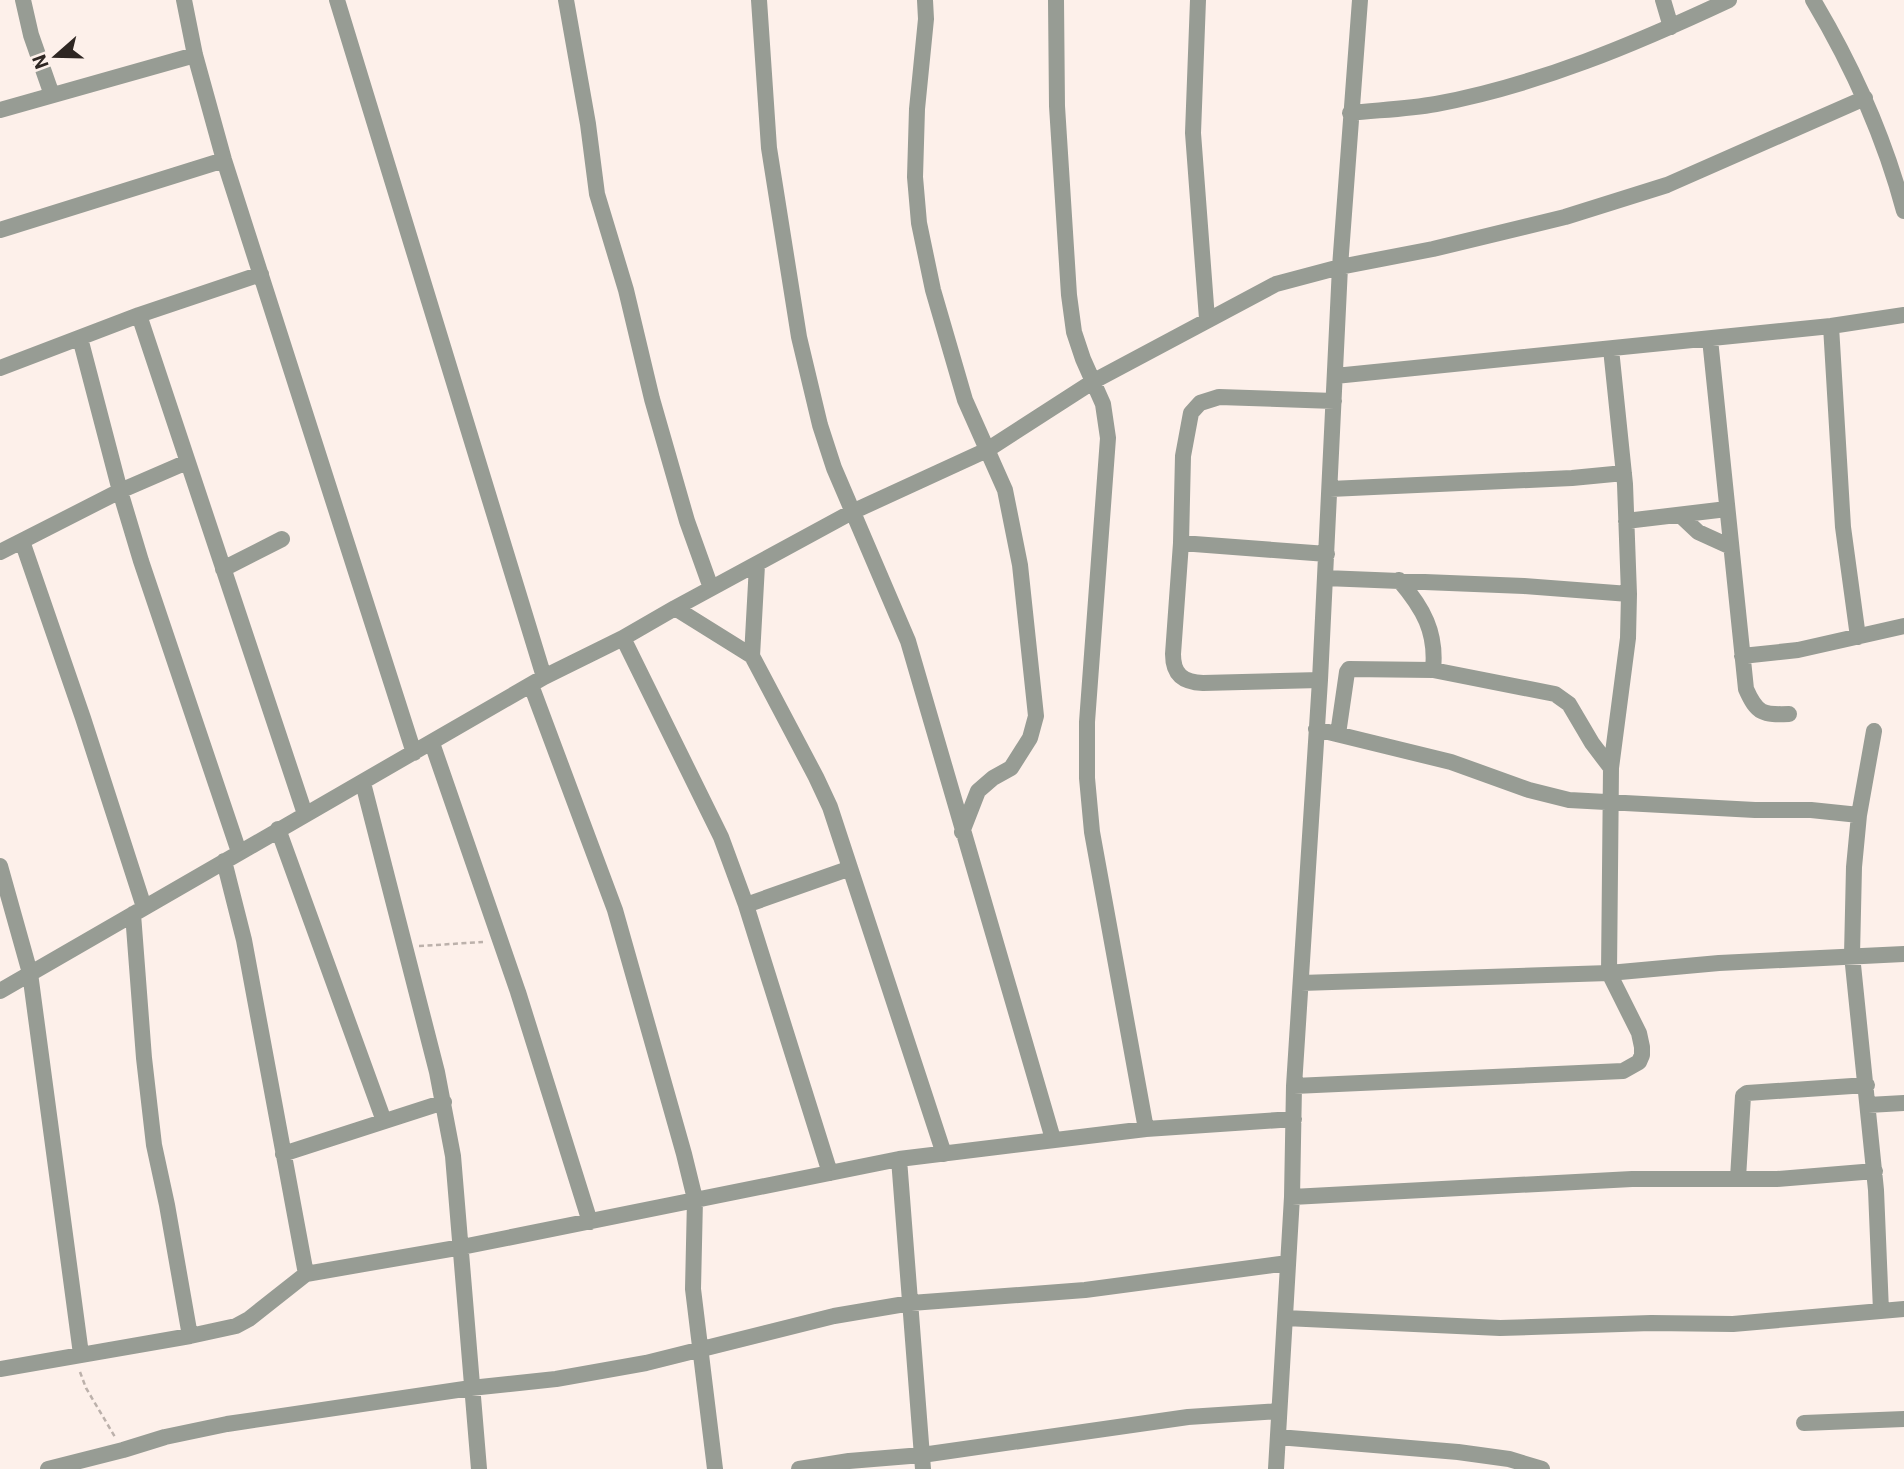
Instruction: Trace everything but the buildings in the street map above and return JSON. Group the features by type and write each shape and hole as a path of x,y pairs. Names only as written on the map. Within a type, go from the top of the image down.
{"street":[{"path":"23,0 31,35 52,95"},
{"path":"184,0 195,55 224,160 414,753"},
{"path":"337,0 538,681 615,910 684,1154 695,1199 694,1289 715,1469"},
{"path":"566,0 601,212 626,290 652,399 687,521 711,588"},
{"path":"759,0 769,148 799,337 820,425 834,468 908,641 1053,1139"},
{"path":"925,0 926,19 916,109 915,177 919,223 933,290 965,400 1005,490 1020,565 1036,716 1030,738 1011,768 978,791 962,832"},
{"path":"1056,0 1057,106 1069,295 1074,332 1103,404 1108,438 1087,722 1087,779 1092,832 1146,1129"},
{"path":"1198,0 1193,134 1207,319"},
{"path":"1276,1469 1292,1197 1294,1086 1320,680 1340,267 1360,0"},
{"path":"1663,0 1671,27"},
{"path":"1350,113 1434,104 1491,92 1646,40 1729,0"},
{"path":"1813,0 1881,134 1904,211"},
{"path":"0,110 195,55"},
{"path":"0,991 538,681 624,638 852,512 987,450 1094,381 1207,319 1276,285 1340,267 1446,246 1554,220 1667,185 1865,98"},
{"path":"0,230 224,160"},
{"path":"0,368 139,315 261,274"},
{"path":"139,315 304,814"},
{"path":"1335,376 1710,339 1904,315"},
{"path":"1831,326 1843,527 1858,637"},
{"path":"80,338 120,491 239,852"},
{"path":"1710,339 1746,689 1761,712 1769,715 1789,714"},
{"path":"1294,1086 1623,1071 1639,1062 1642,1046 1639,1033 1609,973 1611,768 1628,638 1629,594 1624,473 1611,349"},
{"path":"1320,680 1188,682 1178,675 1173,654 1181,543 1183,456 1188,419 1195,407 1211,398 1230,396 1334,401"},
{"path":"0,552 120,491 187,462"},
{"path":"1330,489 1572,478 1624,473"},
{"path":"1626,521 1727,509"},
{"path":"1681,516 1698,532 1731,547"},
{"path":"223,569 282,540"},
{"path":"22,541 83,718 139,911 144,1058 152,1134 190,1336"},
{"path":"1181,543 1327,554"},
{"path":"752,656 757,565"},
{"path":"1325,578 1629,594"},
{"path":"1399,580 1415,599 1432,634 1435,651 1433,670"},
{"path":"675,608 752,656 821,786 944,1154"},
{"path":"1742,656 1798,649 1904,626"},
{"path":"624,638 721,837 746,905 830,1173"},
{"path":"1338,734 1349,669 1433,670 1555,694 1569,704 1592,743 1611,768"},
{"path":"1316,729 1451,762 1529,790 1569,800 1755,810 1811,810 1859,815"},
{"path":"1874,731 1859,815 1854,867 1852,955 1875,1171 1881,1311"},
{"path":"432,743 500,940 590,1222"},
{"path":"363,783 444,1102 453,1156 462,1247 479,1469"},
{"path":"278,829 384,1121"},
{"path":"224,861 244,940 306,1274"},
{"path":"0,866 30,973 81,1354"},
{"path":"746,905 848,869"},
{"path":"1301,983 1609,973 1852,955 1904,954"},
{"path":"1738,1178 1743,1096 1747,1093 1867,1085"},
{"path":"283,1154 444,1102"},
{"path":"1868,1105 1904,1102"},
{"path":"0,1369 236,1326 249,1319 306,1274 590,1222 899,1158 1146,1129 1294,1119"},
{"path":"899,1158 922,1462"},
{"path":"1292,1197 1632,1180 1777,1179 1875,1171"},
{"path":"48,1469 165,1437 227,1424 604,1371 702,1350 834,1316 911,1303 1085,1290 1288,1263"},
{"path":"1285,1318 1500,1328 1733,1324 1904,1309"},
{"path":"799,1469 849,1461 922,1462 1188,1418 1278,1411"},
{"path":"1804,1423 1904,1419"},
{"path":"1278,1437 1458,1452 1509,1460 1542,1469"}],"path":[{"path":"404,947 500,940"},
{"path":"81,1354 80,1372 86,1388 123,1450"}]}
